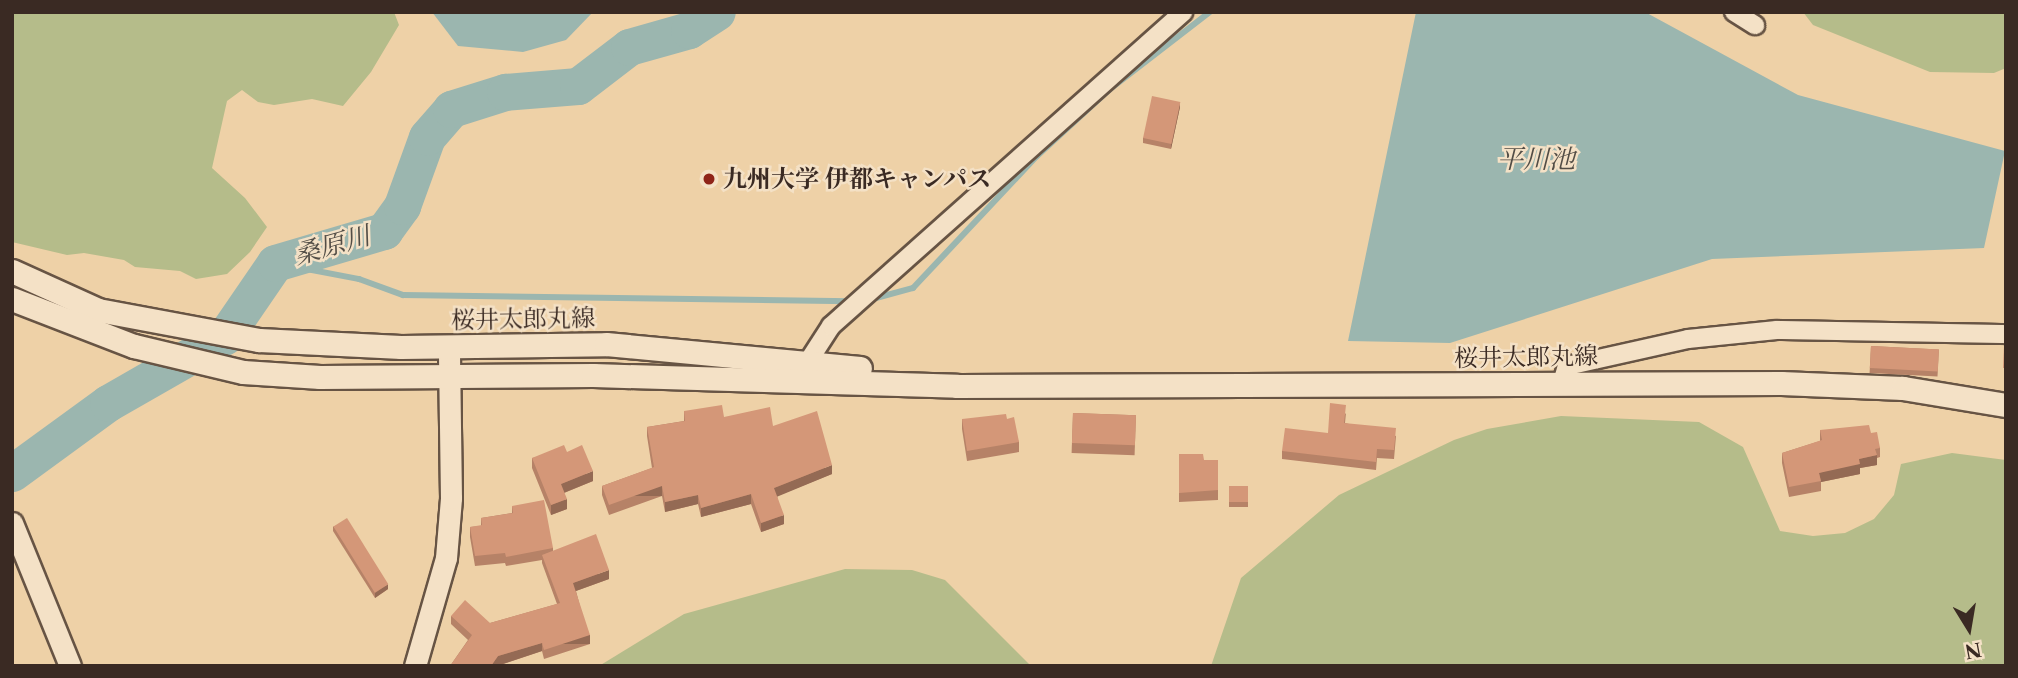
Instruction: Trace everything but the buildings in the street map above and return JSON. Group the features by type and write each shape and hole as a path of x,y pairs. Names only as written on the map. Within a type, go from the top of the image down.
{"main road":[{"name":"桜井太郎丸線","path":"12,271 98,310 259,340 449,346 606,344 801,372 957,386 1044,383 1562,383 1903,388 2006,405"},
{"name":"桜井太郎丸線","path":"12,299 134,346 243,372 320,377 449,378 801,372"}],"street":[{"path":"801,372 831,326 1183,12"},
{"path":"1734,12 1755,24"},
{"path":"1562,383 1567,366 1688,339 1777,330 2006,334"},
{"path":"415,666 446,558 451,498 449,346"},
{"path":"12,523 70,666"}],"green space":[{"path":"12,12 394,12 399,25 371,72 343,106 312,99 274,105 258,102 242,90 227,101 212,168 245,198 267,227 250,252 227,274 196,279 180,271 135,267 124,260 84,253 67,255 12,242"},
{"path":"1803,12 2006,12 2006,68 1994,73 1930,72 1813,25"},
{"path":"1561,416 1699,422 1743,447 1780,531 1813,536 1845,533 1874,519 1894,495 1901,464 1952,453 2006,460 2006,666 1211,666 1241,578 1339,495 1454,440 1487,429"},
{"path":"845,569 912,570 945,580 1031,666 599,666 684,614"}],"water":[{"path":"432,12 593,12 566,40 523,52 458,46"},
{"name":"平川池","path":"1416,12 1645,12 1798,95 2005,151 1984,248 1712,259 1450,343 1348,341"}],"waterway":[{"name":"桑原川","path":"12,473 108,403 225,336 275,263 384,231 402,206 427,137 451,109 505,92 578,86 629,47 689,30 717,12"},
{"path":"865,301 913,288 1037,156 1109,90 1210,12"},
{"path":"275,263 359,279 403,295 851,301"}],"place":[{"name":"九州大学 伊都キャンパス","path":"709,179"}]}
